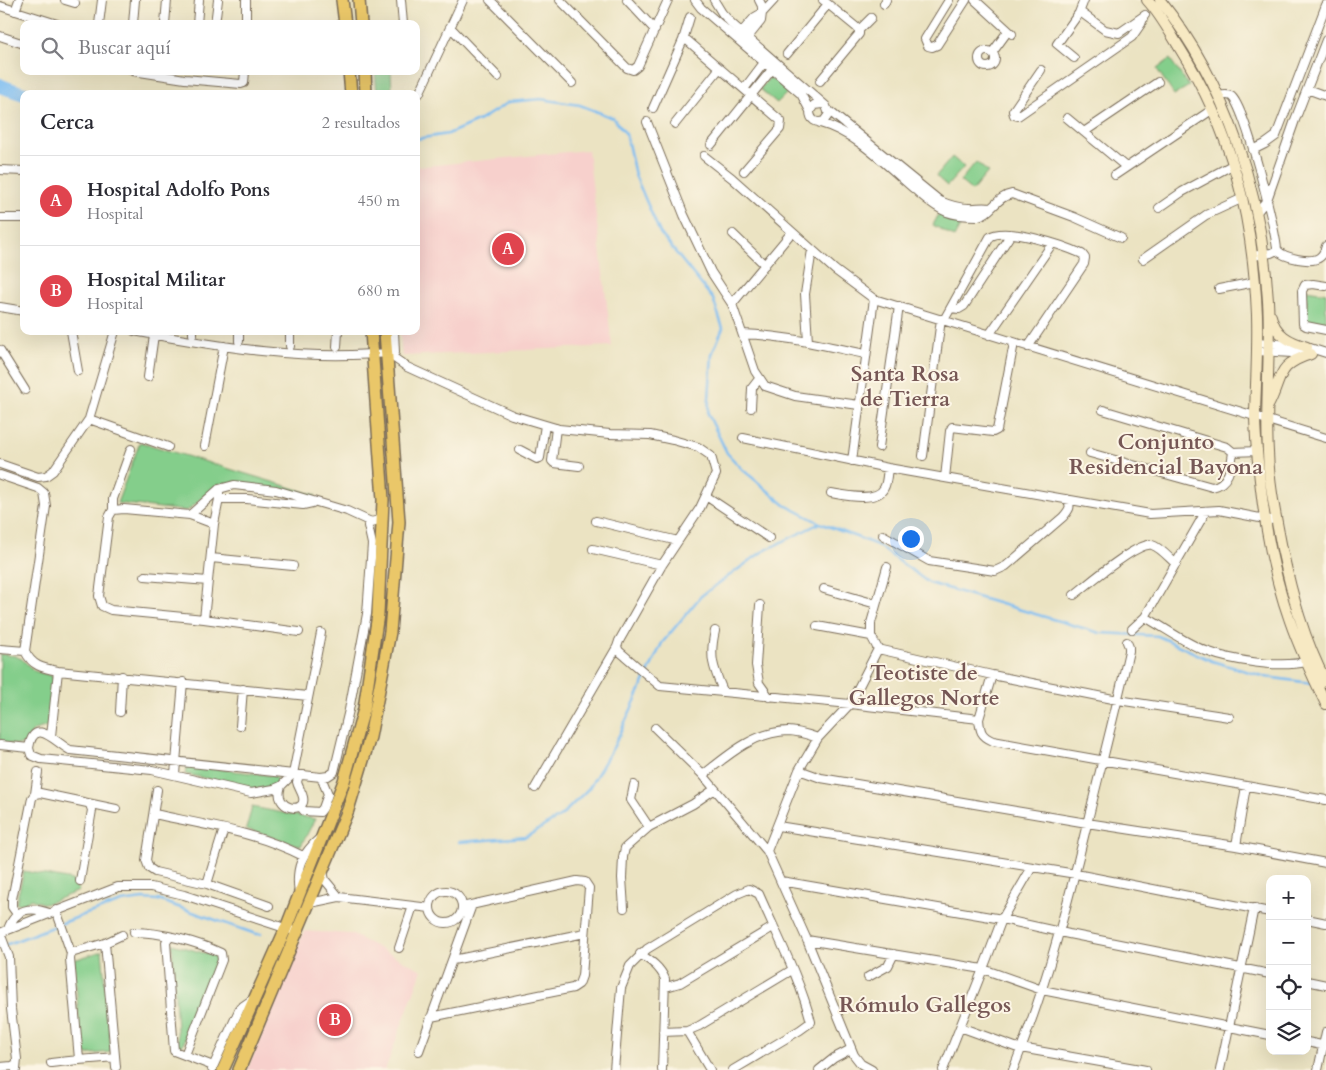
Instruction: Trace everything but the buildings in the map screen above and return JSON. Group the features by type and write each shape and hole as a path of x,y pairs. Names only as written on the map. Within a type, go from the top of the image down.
{"main road":[{"path":"342,0 344,20"},
{"path":"359,0 361,20"},
{"path":"1154,2 1175,19 1201,60 1220,96 1245,166 1256,213 1264,254 1268,302 1273,326 1289,341 1309,351"},
{"path":"1154,2 1190,64 1213,109 1224,134 1243,198 1253,256 1263,346 1268,454 1276,520 1300,619 1317,665 1325,679"},
{"path":"349,75 351,90"},
{"path":"365,75 366,90"},
{"path":"1268,302 1255,416 1265,520 1278,582 1289,620 1326,704"},
{"path":"216,1069 255,998 286,928 321,837 332,796 344,781 364,709 373,614 377,520 384,500 371,335"},
{"path":"239,1070 348,810 370,736 390,632 398,522 385,335"},
{"path":"1267,414 1278,379 1284,369 1292,361 1309,351"}],"street":[{"path":"15,11 19,0"},
{"path":"66,0 76,4"},
{"path":"100,20 102,0"},
{"path":"132,20 135,0"},
{"path":"165,20 167,0"},
{"path":"196,20 199,0"},
{"path":"216,20 218,0"},
{"path":"246,0 246,20"},
{"path":"402,0 403,20"},
{"path":"420,92 463,0"},
{"path":"490,0 572,83"},
{"path":"560,0 627,68 633,70 638,66 668,0"},
{"path":"627,0 655,30"},
{"path":"695,0 701,8 739,42 766,59"},
{"path":"714,0 722,13 801,94 810,111 812,120 830,125 854,138 930,202 948,209 981,215 1006,195 1012,194 1074,217 1121,238"},
{"path":"759,0 762,6 762,13"},
{"path":"739,42 745,35 754,16 762,13 774,0"},
{"path":"949,0 925,39 928,46 937,45 966,0"},
{"path":"975,0 1010,33 992,53"},
{"path":"1074,58 1057,44 1079,13 1084,0"},
{"path":"787,54 825,2 859,30"},
{"path":"1041,70 1013,111 1014,115 1018,116 1038,103 1132,37 1154,2"},
{"path":"1253,150 1276,136 1326,5"},
{"path":"0,6 43,20"},
{"path":"1079,13 1105,30 1119,33 1144,16"},
{"path":"653,108 683,40 690,17"},
{"path":"820,81 859,34 859,30 871,18"},
{"path":"450,27 498,77"},
{"path":"1317,29 1326,33"},
{"path":"0,36 20,43"},
{"path":"683,40 688,41 781,121 780,129 744,171"},
{"path":"1256,213 1267,200 1326,40"},
{"path":"744,88 766,59"},
{"path":"711,146 774,67"},
{"path":"774,67 948,209"},
{"path":"675,124 718,68"},
{"path":"161,75 241,84 244,83 245,75"},
{"path":"1084,132 1158,82"},
{"path":"1307,89 1326,96"},
{"path":"1026,92 1038,103"},
{"path":"1220,96 1225,94 1230,96 1235,101 1242,115 1267,200 1277,242 1277,250"},
{"path":"810,111 814,104 825,107"},
{"path":"820,123 827,118 825,107"},
{"path":"1115,175 1213,109"},
{"path":"1284,115 1295,120"},
{"path":"1067,118 1126,167"},
{"path":"648,122 684,216 711,272 732,304 750,356 765,386 795,396 859,405"},
{"path":"704,156 732,178 835,270 874,299 1255,416 1267,414 1326,438"},
{"path":"1159,208 1182,192 1234,164"},
{"path":"0,170 20,170"},
{"path":"1143,260 1206,215 1243,198"},
{"path":"0,218 20,218"},
{"path":"732,304 792,232"},
{"path":"733,234 765,265"},
{"path":"951,308 959,309 964,306 1011,234"},
{"path":"923,456 943,320 990,237 993,235 1011,234 1052,244 1082,254 1085,258 1084,264 1028,347"},
{"path":"989,335 1052,244"},
{"path":"1277,250 1287,257 1312,260 1320,258 1326,246"},
{"path":"808,342 805,294 812,250"},
{"path":"1253,256 1277,250"},
{"path":"1219,289 1255,282"},
{"path":"1326,286 1305,285 1302,291 1304,324 1326,330"},
{"path":"852,461 865,354 874,299"},
{"path":"879,447 899,306"},
{"path":"0,308 20,310"},
{"path":"743,334 760,334 865,354"},
{"path":"72,335 78,371"},
{"path":"0,464 38,477 46,476 52,471 89,419 114,335"},
{"path":"148,376 154,335 293,354 372,355 395,352 394,335"},
{"path":"239,335 239,341"},
{"path":"290,335 290,346"},
{"path":"337,347 338,335"},
{"path":"945,478 952,427 993,432 997,430 1014,343"},
{"path":"205,446 224,346"},
{"path":"1263,346 1326,354"},
{"path":"0,350 25,390"},
{"path":"387,353 408,367 512,415 556,428 650,436 673,440 698,447 711,456 715,466 716,474 700,508 662,565 535,788"},
{"path":"750,408 752,388 760,379"},
{"path":"1103,410 1228,447 1233,452 1258,451"},
{"path":"89,419 168,447"},
{"path":"540,458 545,425"},
{"path":"552,461 556,428"},
{"path":"743,438 888,468 1150,514 1220,510 1265,520 1276,520"},
{"path":"132,449 112,499 113,510 109,517 99,596 102,606 112,610 204,619 299,632"},
{"path":"520,450 554,463 578,466"},
{"path":"1090,453 1212,487 1220,486 1226,479 1233,452"},
{"path":"830,493 870,496 879,493 884,488 888,468"},
{"path":"0,475 38,488 44,493 46,506 25,651 30,660 44,668 58,671 308,696"},
{"path":"190,515 219,489 234,485 276,490 377,520"},
{"path":"247,499 247,492 250,487"},
{"path":"204,619 219,489"},
{"path":"706,496 769,538"},
{"path":"219,499 247,499 303,505 314,502"},
{"path":"883,535 929,561 995,571 1006,566 1070,510 1067,499"},
{"path":"113,510 124,509 190,515 214,524"},
{"path":"1132,629 1145,617 1206,511"},
{"path":"596,520 678,541"},
{"path":"1074,595 1114,564 1146,544 1154,545 1176,564"},
{"path":"593,549 662,565"},
{"path":"211,558 293,566"},
{"path":"878,649 872,636 870,623 886,568"},
{"path":"145,576 208,581"},
{"path":"824,589 876,604"},
{"path":"760,604 756,665 759,683 769,697"},
{"path":"296,774 281,786 269,791 251,793 152,770 41,759 31,755 29,748 30,740 35,735 44,733 52,736 59,744 70,750 296,774 321,777 328,776 334,772 373,614 392,615"},
{"path":"1145,617 1206,651 1250,662 1293,665 1306,662"},
{"path":"817,626 872,636"},
{"path":"714,631 711,648 712,664 723,691"},
{"path":"281,786 279,791 282,803 287,807 294,808 300,806 303,801 303,795 297,782 296,774 308,696 321,633"},
{"path":"1013,1070 1042,990 1076,874 1129,651 1127,642"},
{"path":"617,647 619,651 660,686 850,704 980,719"},
{"path":"0,649 25,651"},
{"path":"878,649 992,675 1118,700 1229,717"},
{"path":"768,851 799,770 818,738 850,704 878,649"},
{"path":"52,736 58,671"},
{"path":"992,675 980,719 980,732 984,737 993,741 1326,800"},
{"path":"120,712 122,676"},
{"path":"175,774 183,682"},
{"path":"240,726 243,689"},
{"path":"655,728 715,789 768,851 807,940 854,1056 861,1064 872,1070"},
{"path":"702,775 725,757 755,738 789,731 818,738"},
{"path":"0,745 29,748"},
{"path":"799,770 821,778 1236,846 1326,863"},
{"path":"17,914 12,906 12,899 38,772"},
{"path":"300,806 304,811 320,812 324,808 332,796 321,777"},
{"path":"634,785 631,800 649,827"},
{"path":"1236,846 1246,786"},
{"path":"624,908 622,878 625,848 649,827 693,804 715,789"},
{"path":"157,790 146,860 148,868 155,872 207,884 269,906"},
{"path":"35,794 40,793 116,809"},
{"path":"80,881 92,810 90,805"},
{"path":"154,814 240,832 271,842 303,856"},
{"path":"778,826 1076,874 1266,911"},
{"path":"207,884 224,829"},
{"path":"299,894 298,868 303,856 321,837"},
{"path":"943,1070 1002,919 1032,867"},
{"path":"323,871 325,880 339,897"},
{"path":"431,1017 573,988 579,984 582,976 589,888 585,882 577,881 462,907"},
{"path":"781,881 1002,919 1266,973"},
{"path":"0,1067 16,1067 17,1059 11,1009 10,972 1,935 8,929 118,887 151,887 184,895 298,932"},
{"path":"614,1070 621,988 630,966 647,948 737,894 749,889 759,894 792,970 811,1022 733,1070"},
{"path":"446,892 458,896 462,907 458,919 446,923 435,919 430,908 435,896 446,892"},
{"path":"310,904 339,897 430,908"},
{"path":"419,1051 472,905"},
{"path":"399,948 413,906"},
{"path":"1220,1070 1254,908"},
{"path":"8,929 17,914 30,909 53,912 59,920 71,953 70,960 79,1059"},
{"path":"1311,920 1326,923"},
{"path":"666,987 680,983 773,927"},
{"path":"134,932 145,932 170,937 221,953 222,960 185,1055"},
{"path":"453,960 585,933"},
{"path":"71,953 104,943 122,935"},
{"path":"170,937 166,942 174,1051 216,1069"},
{"path":"807,940 984,969 1042,990 1266,1034"},
{"path":"104,943 116,1067"},
{"path":"640,954 655,964 662,972 666,987 662,1070"},
{"path":"868,977 888,966 894,954"},
{"path":"664,1032 687,1031 699,1026 792,970"},
{"path":"1311,982 1326,985"},
{"path":"960,1027 1015,1047 1146,1070"},
{"path":"687,1031 710,1070"},
{"path":"1318,1070 1325,1046 1326,1032"},
{"path":"1311,1043 1325,1046"},
{"path":"819,1070 834,1058 851,1049"},
{"path":"51,1063 115,1056"}],"shaded area":[{"path":"588,150 612,346 402,356 400,335 420,335 420,167"},
{"path":"304,931 351,934 422,970 385,1070 247,1070"}],"green space":[{"path":"1170,59 1189,86 1174,95 1157,69"},
{"path":"375,75 391,75 392,90 377,90"},
{"path":"770,77 789,91 777,103 760,89"},
{"path":"952,157 964,167 947,186 936,176"},
{"path":"976,162 988,172 972,191 960,181"},
{"path":"940,212 961,224 954,237 933,225"},
{"path":"1306,290 1326,293 1326,325 1307,322"},
{"path":"140,442 316,495 313,499 236,482 219,484 187,511 117,503"},
{"path":"0,654 22,659 34,671 52,676 54,682 48,725 34,730 24,744 0,742"},
{"path":"187,765 275,776 278,783 265,789 256,789 185,774"},
{"path":"252,807 315,819 301,846 246,829"},
{"path":"24,871 72,880 79,891 45,904 30,899 22,904 16,903"},
{"path":"172,944 218,957 181,1049 178,1047"},
{"path":"102,951 111,1052 82,1055 74,960"}],"waterway":[{"path":"0,79 30,90"},
{"path":"0,86 20,93"},
{"path":"420,138 448,134 480,120 509,102 541,99 580,105 613,118 626,134 635,175 660,233 713,299 723,328 712,354 708,414 727,453 742,469 785,505 820,523 877,545 929,583 1100,633 1158,636 1212,661 1266,677 1311,683"},
{"path":"459,842 526,837 561,816 589,788 614,746 662,643 701,596 762,552 820,523"},
{"path":"0,947 86,914 122,902 143,899 158,900 256,934 261,934"}],"place":[{"name":"Hospital Adolfo Pons","path":"508,249"},
{"name":"Hospital Militar","path":"335,1020"}],"district":[{"name":"Santa Rosa de Tierra","path":"905,386"},
{"name":"Conjunto Residencial Bayona","path":"1166,455"},
{"name":"Teotiste de Gallegos Norte","path":"924,686"},
{"name":"Rómulo Gallegos","path":"925,1005"}]}
